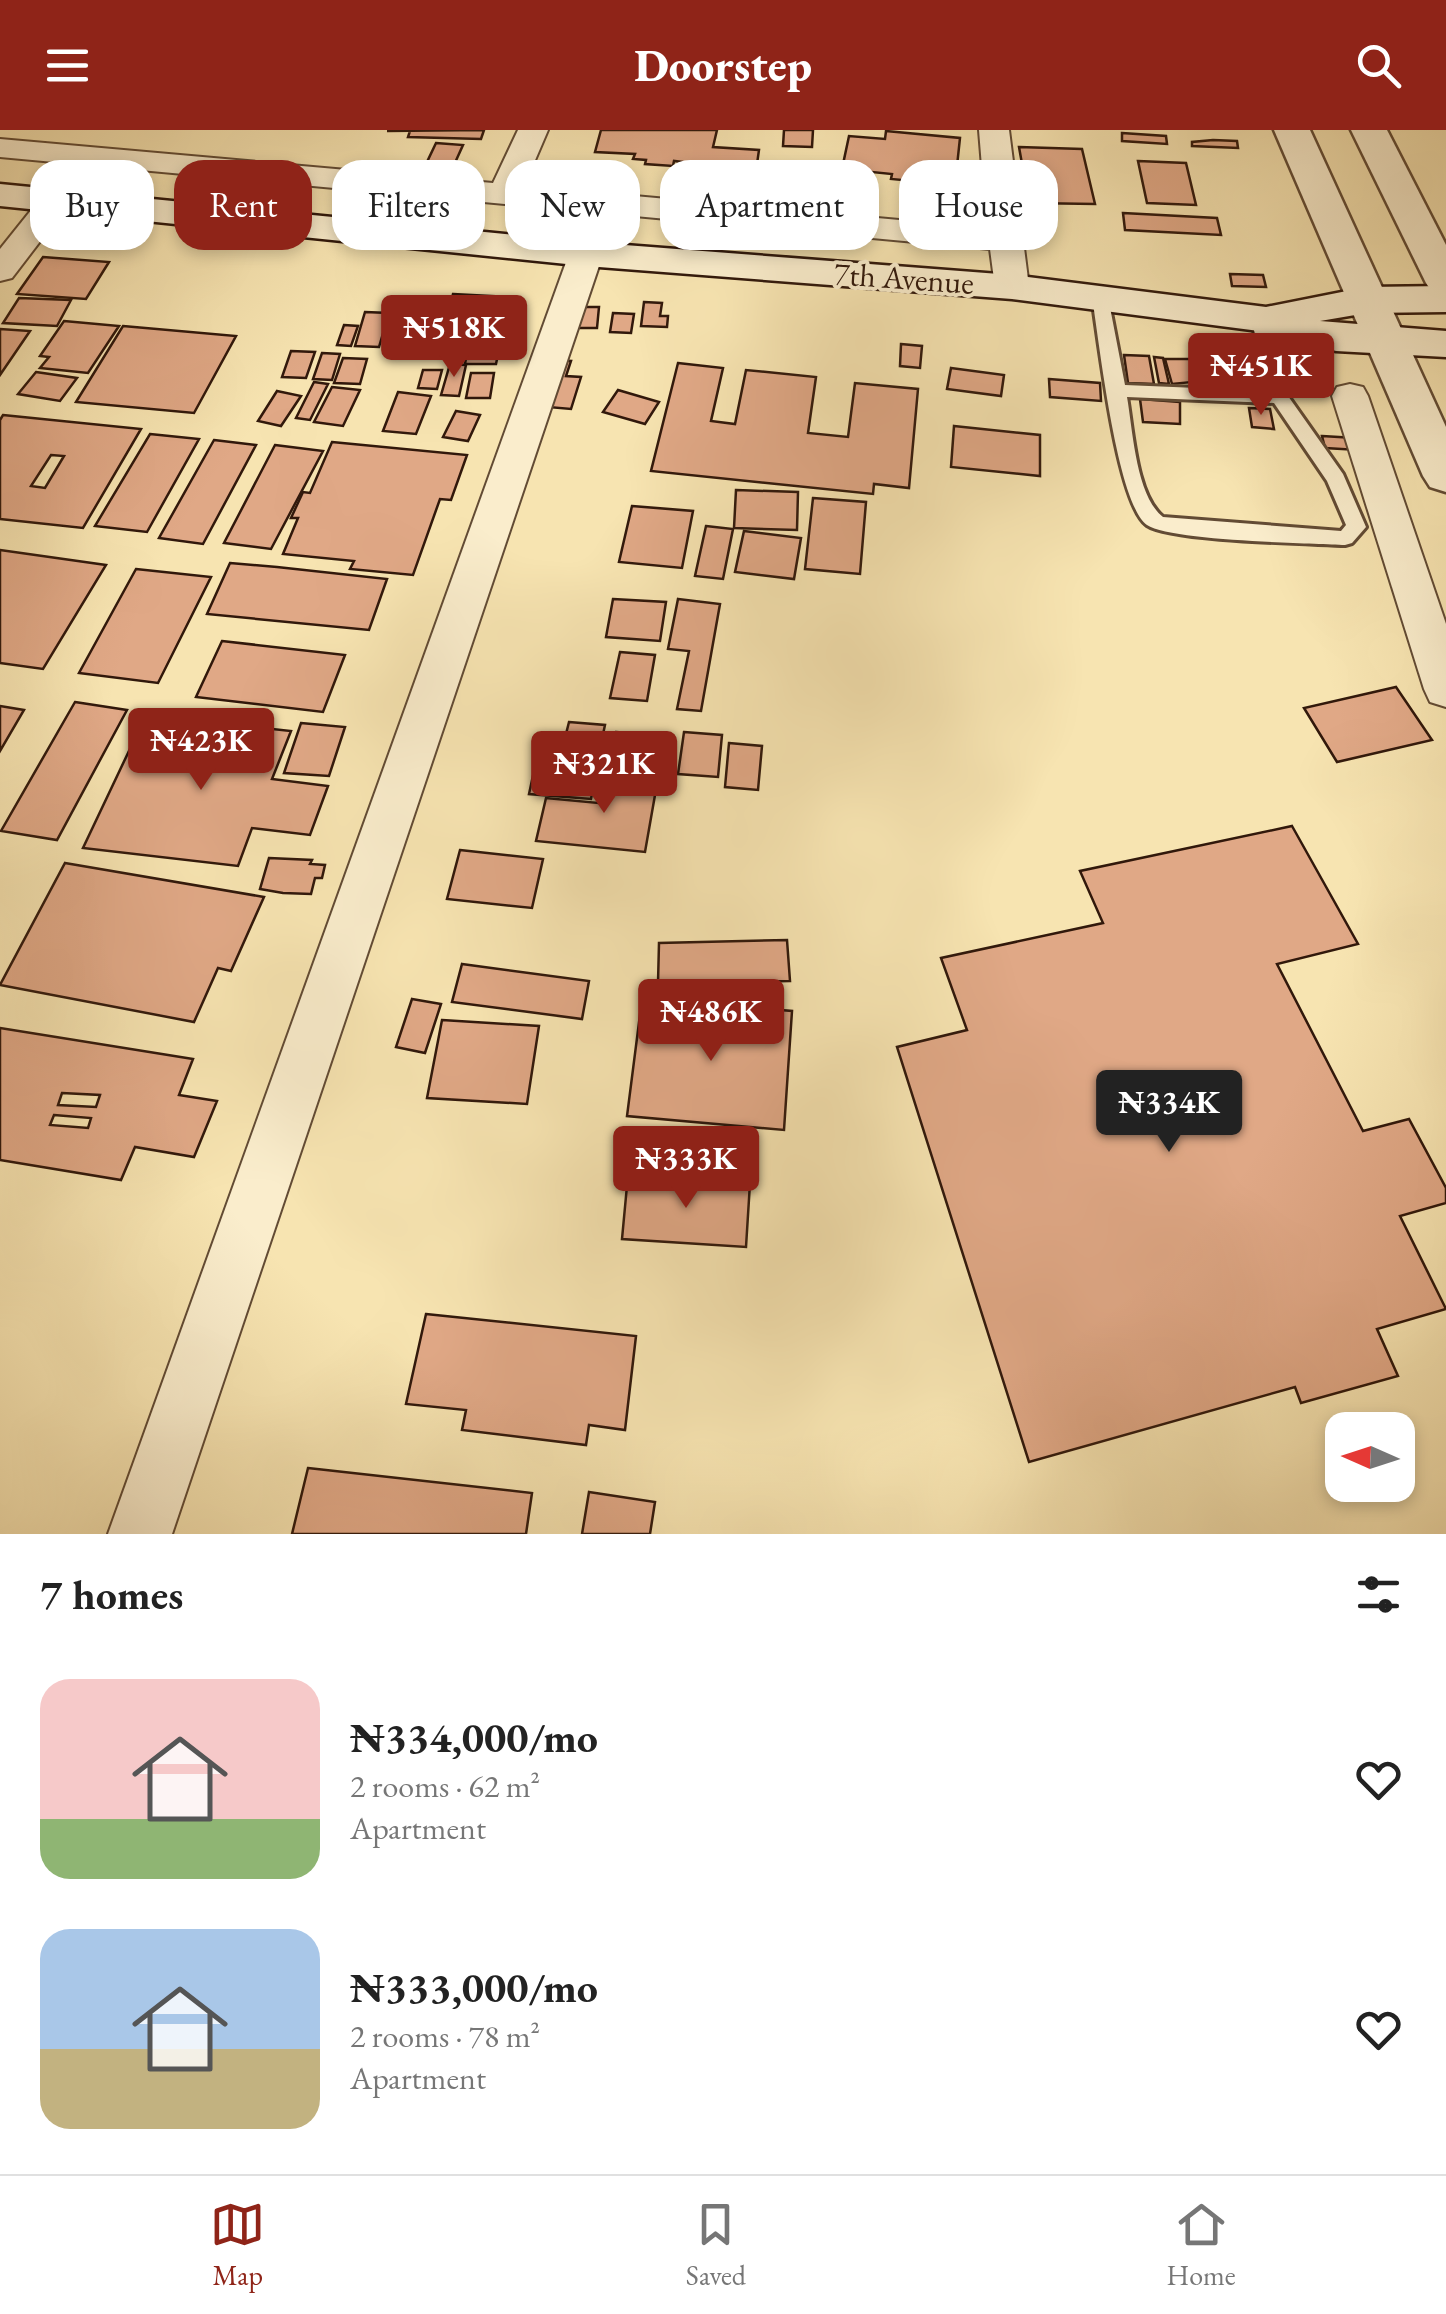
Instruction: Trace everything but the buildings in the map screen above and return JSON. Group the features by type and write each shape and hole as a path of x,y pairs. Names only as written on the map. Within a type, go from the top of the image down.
{"main road":[{"path":"1292,130 1446,476"},
{"path":"1368,130 1446,283"},
{"name":"7th Avenue","path":"0,195 30,198"},
{"name":"7th Avenue","path":"154,211 586,254 1012,287 1259,318 1336,338 1388,344 1446,344"},
{"path":"1259,318 1367,300 1446,300"}],"street":[{"path":"519,160 533,130"},
{"path":"994,130 997,160"},
{"path":"24,143 505,192"},
{"path":"640,205 899,230"},
{"path":"0,271 30,233"},
{"path":"1006,250 1012,287"},
{"path":"140,1534 586,254"},
{"path":"1350,396 1375,528 1446,689"}],"lane":[{"path":"1100,297 1134,487 1146,516 1157,524 1345,538 1375,528 1278,396 1259,318"},
{"path":"1117,391 1278,396"}]}
